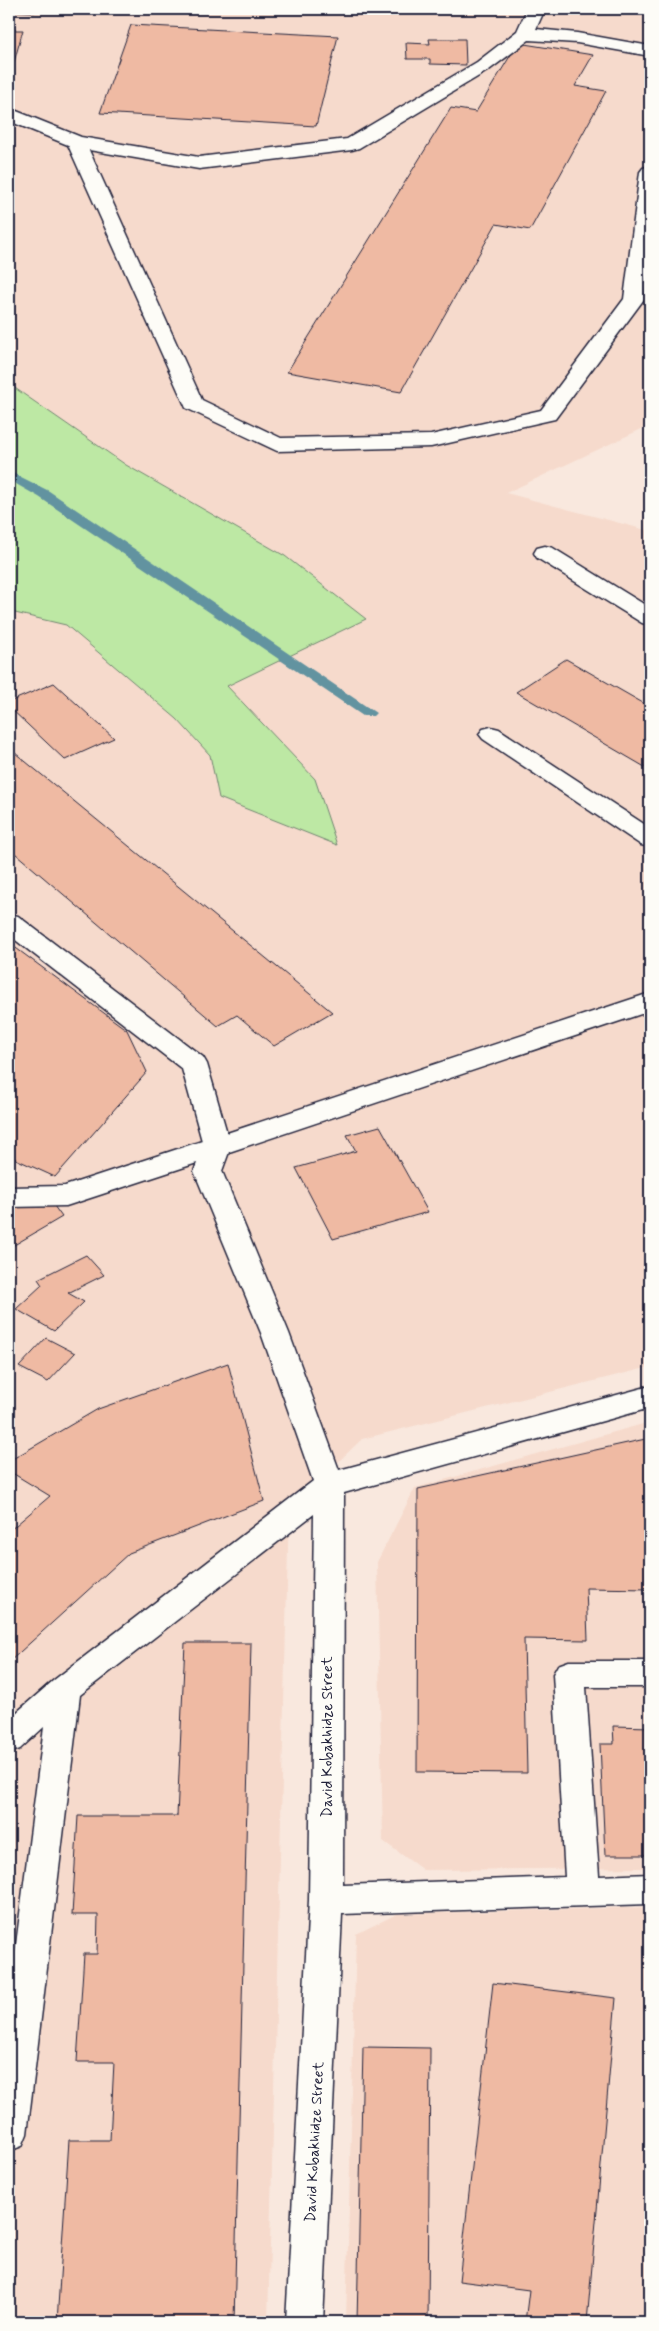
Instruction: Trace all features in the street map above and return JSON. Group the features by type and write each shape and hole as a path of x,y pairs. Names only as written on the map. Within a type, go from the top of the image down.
{"street":[{"path":"9,114 76,142 199,163 352,144 483,66 525,34 536,9"},
{"path":"525,34 577,38 650,52"},
{"path":"76,142 193,404 277,445 431,441 548,416 634,300 650,172"},
{"path":"545,553 650,618"},
{"path":"491,734 650,839"},
{"path":"9,922 194,1064 217,1147"},
{"path":"9,1197 66,1196 650,1002"},
{"name":"David Kobakhidze Street","path":"217,1147 208,1171 275,1333 329,1485 326,1900 305,2322"},
{"path":"9,1739 65,1689 329,1485 650,1397"},
{"path":"583,1891 569,1674 650,1674"},
{"path":"9,2134 65,1689"},
{"path":"326,1900 650,1889"}],"shaded area":[{"path":"9,9 650,9 650,425 506,493 650,531 650,1367 362,1439 289,1509 268,2322 9,2322"},
{"path":"650,1422 650,1868 423,1870 383,1841 377,1562 415,1488"},
{"path":"650,1907 650,2322 346,2322 356,1934 397,1914"}],"green space":[{"path":"9,384 126,465 285,556 366,619 227,686 315,779 337,845 219,798 210,755 177,719 66,625 15,613 9,606"}],"building":[{"path":"9,9 36,9 35,12 9,11"},
{"path":"131,25 338,36 316,126 100,113"},
{"path":"9,30 23,30 14,62 9,62"},
{"path":"429,39 465,39 466,65 430,64 430,59 407,59 406,43 430,44"},
{"path":"518,43 593,55 575,86 606,91 530,230 496,224 401,392 287,372 451,108 476,112"},
{"path":"566,659 650,707 650,770 516,692"},
{"path":"54,683 114,738 65,760 9,707 9,702"},
{"path":"9,748 332,1012 274,1046 237,1015 218,1026 9,848"},
{"path":"9,943 127,1030 147,1072 55,1177 9,1156"},
{"path":"380,1126 428,1212 333,1239 296,1168 356,1151 347,1135"},
{"path":"54,1206 62,1217 9,1248 9,1208"},
{"path":"86,1255 104,1275 68,1293 84,1302 54,1331 16,1309 42,1285 38,1279"},
{"path":"46,1338 75,1353 48,1382 19,1367"},
{"path":"228,1363 264,1501 129,1553 9,1662 9,1531 50,1496 9,1471 9,1461 98,1409"},
{"path":"650,1438 650,1589 586,1588 588,1640 524,1639 527,1773 417,1772 418,1489"},
{"path":"185,1643 251,1643 234,2322 57,2322 69,2140 110,2140 114,2062 77,2062 84,1954 97,1954 98,1915 72,1915 78,1816 177,1816"},
{"path":"613,1726 650,1727 650,1855 605,1855 600,1744 614,1744"},
{"path":"493,1983 616,1998 587,2322 525,2322 529,2290 459,2281"},
{"path":"363,2047 430,2048 428,2322 357,2322"}],"waterway":[{"path":"9,475 44,494 368,713"}]}
